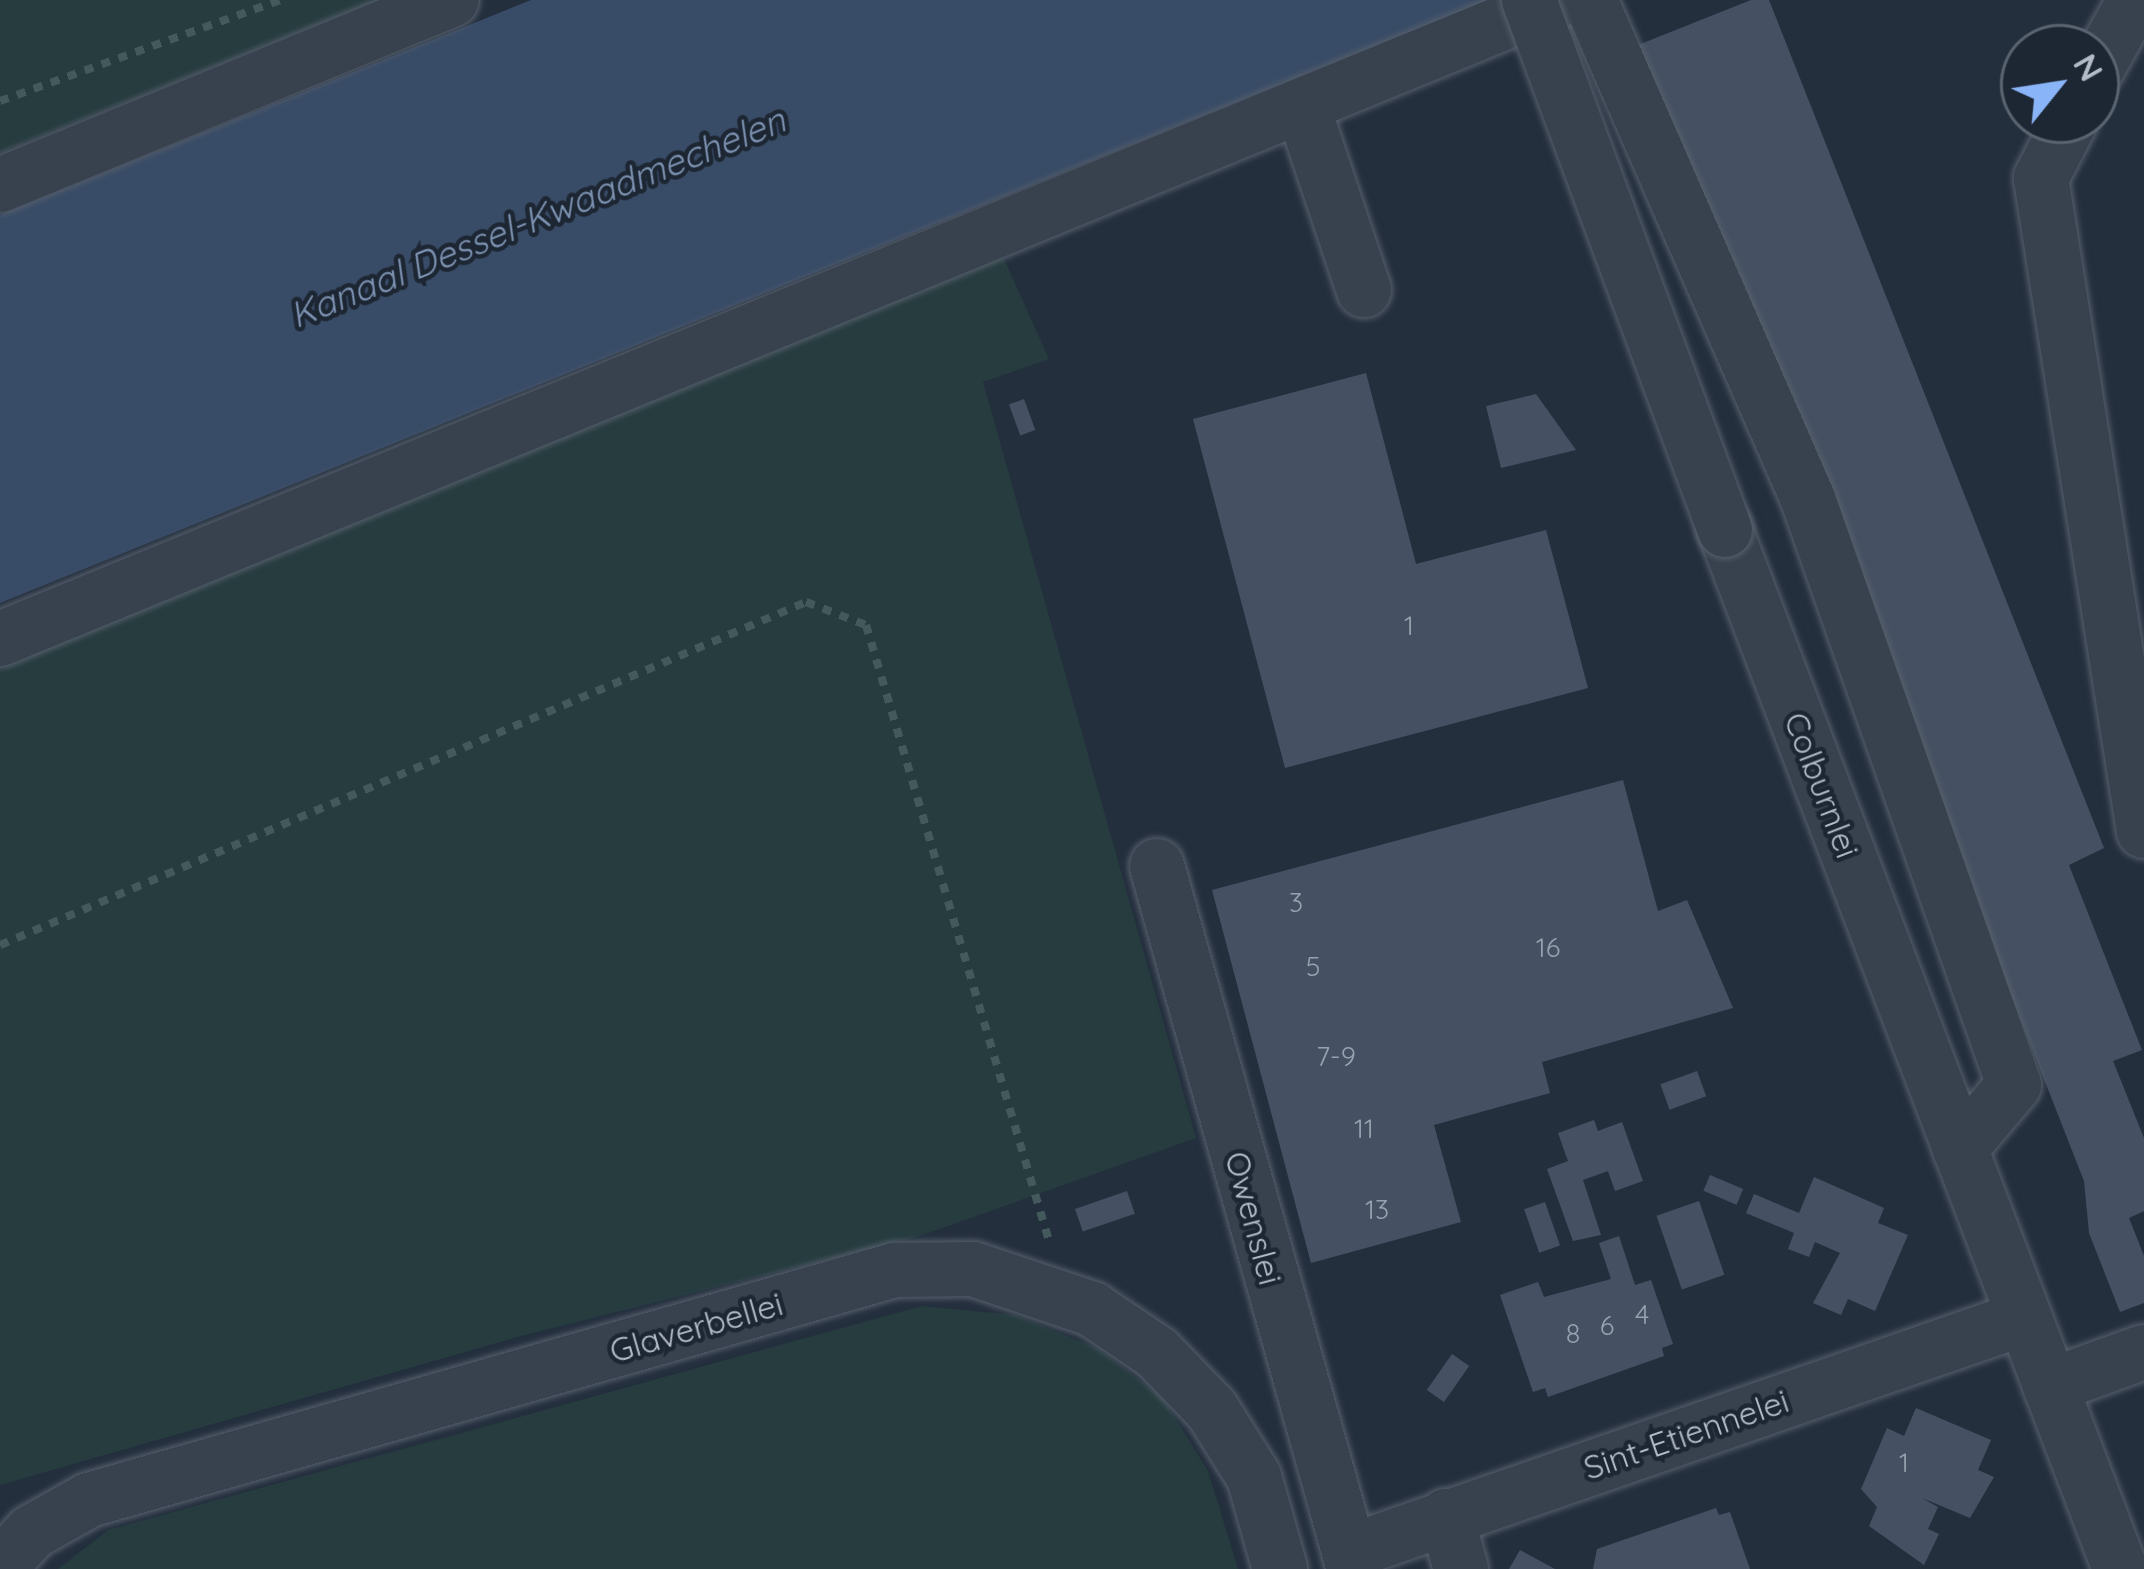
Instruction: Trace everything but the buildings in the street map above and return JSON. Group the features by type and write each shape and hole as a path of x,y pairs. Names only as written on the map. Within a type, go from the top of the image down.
{"street":[{"path":"0,185 452,0"},
{"name":"Colburnlei","path":"1528,0 2120,1569"},
{"path":"0,638 1304,111 1559,0"},
{"path":"1590,0 1808,500 2014,1085 1960,1149"},
{"path":"2120,27 2135,0"},
{"path":"1304,111 1364,290"},
{"path":"2059,144 2041,178 2144,831"},
{"name":"Owenslei","path":"1157,866 1351,1560"},
{"name":"Glaverbellei","path":"0,1567 32,1532 89,1500 895,1270 973,1269 1066,1297 1157,1353 1212,1410 1254,1477 1280,1569"},
{"name":"Sint-Etiennelei","path":"1351,1560 1446,1516 2024,1318"},
{"path":"2050,1386 2144,1352"},
{"path":"1446,1516 1461,1569"}],"path":[{"path":"0,101 280,0"},
{"path":"0,945 806,602 866,625 1066,1297"}],"green space":[{"path":"0,0 378,0 0,153"},
{"path":"1000,250 1049,359 983,382 1196,1138 917,1237 521,1336 0,1485 0,661"},
{"path":"922,1306 1015,1315 1097,1348 1162,1397 1208,1471 1238,1569 58,1569 108,1530"}],"water":[{"name":"Kanaal Dessel-Kwaadmechelen","path":"531,0 1488,0 0,603 0,215"}]}
